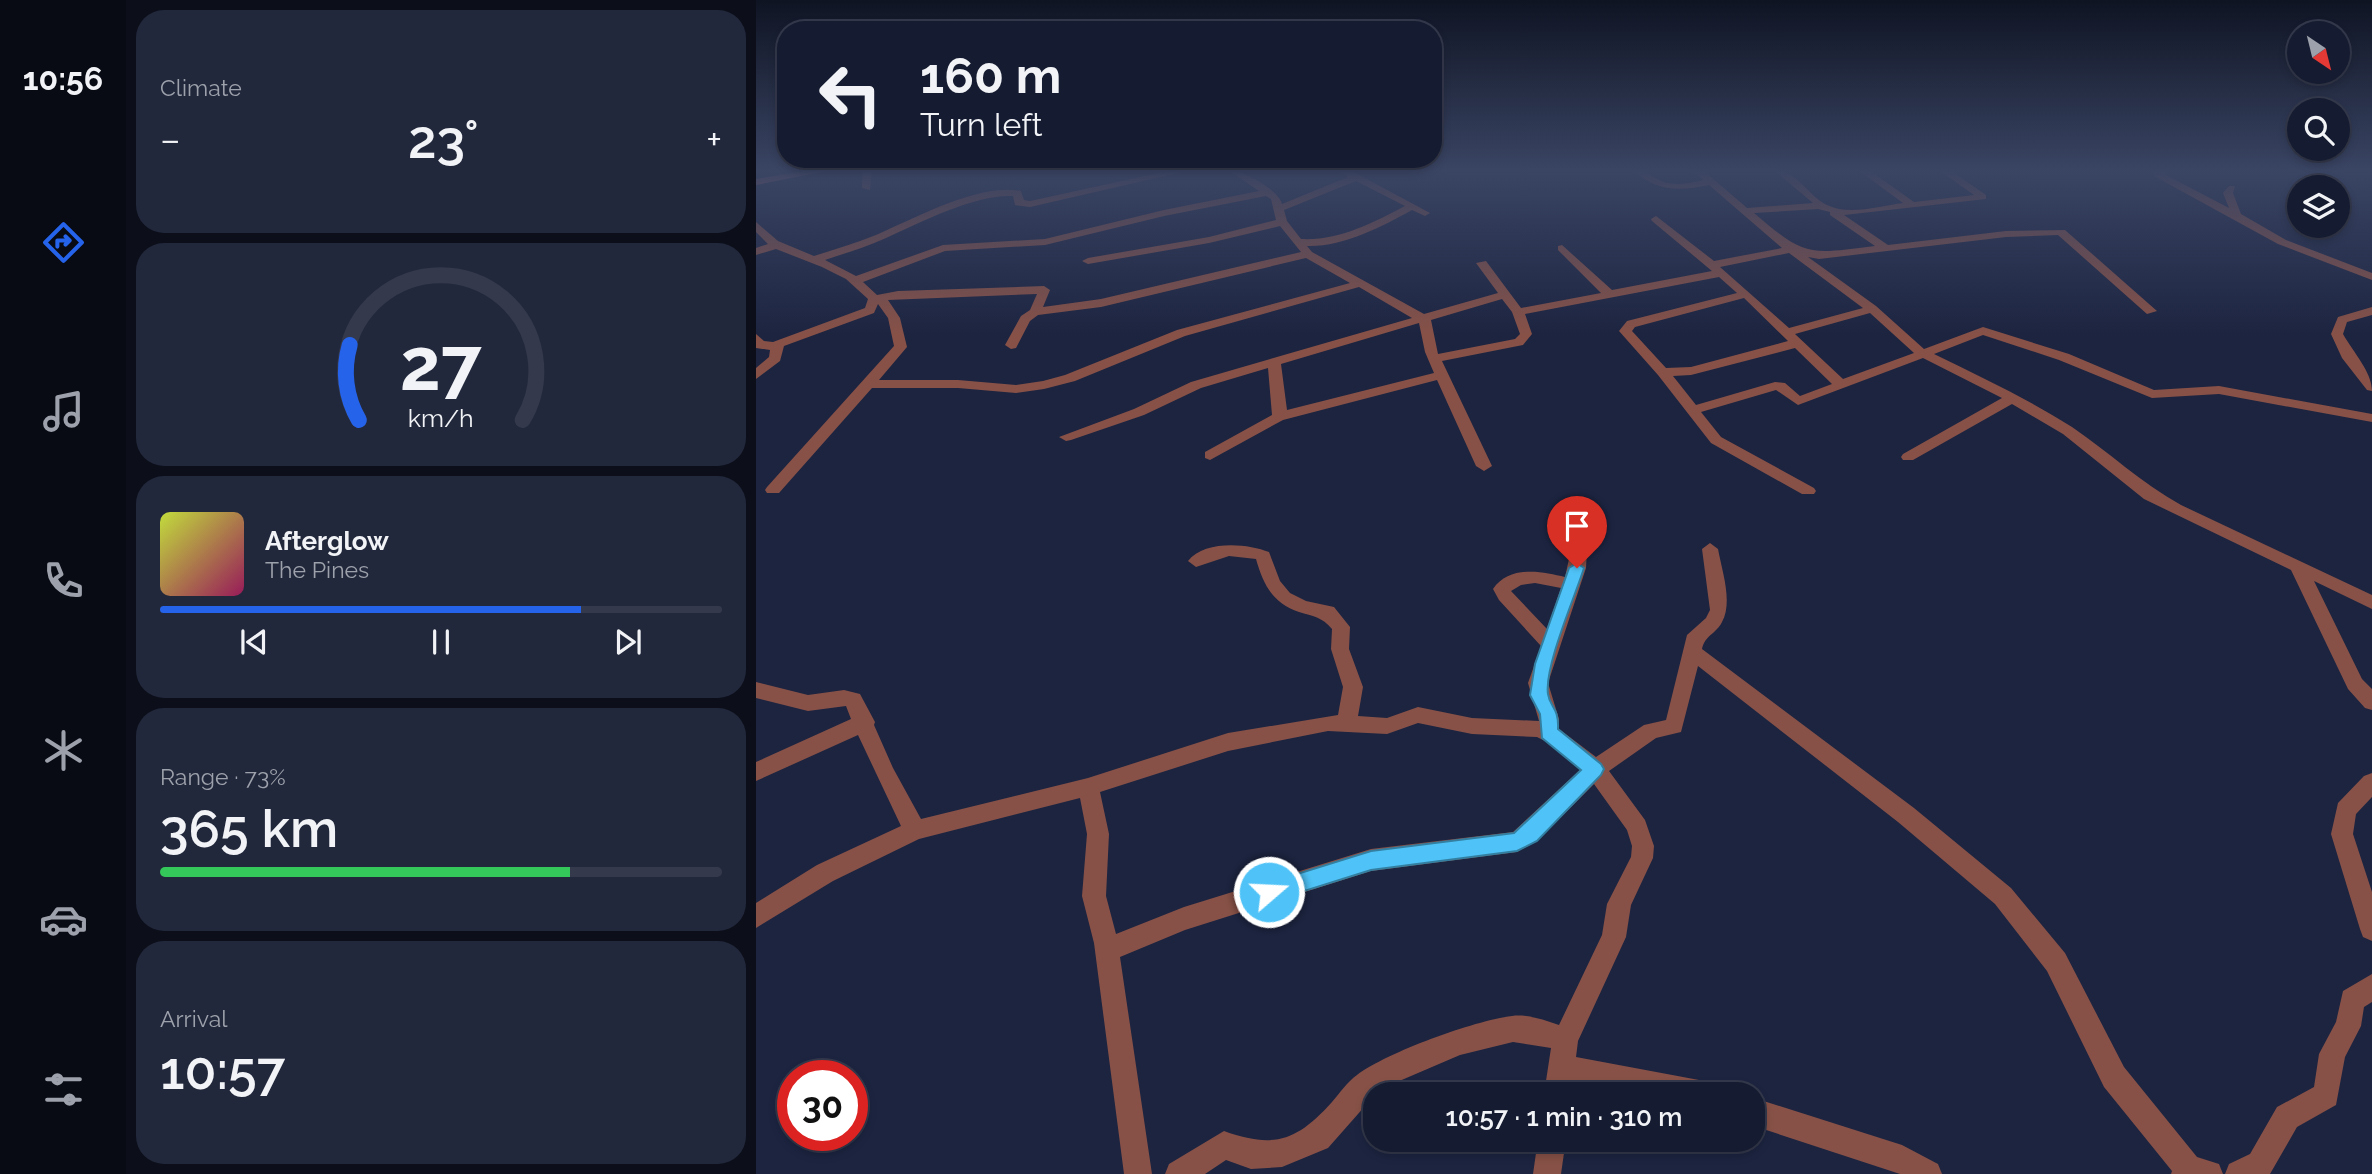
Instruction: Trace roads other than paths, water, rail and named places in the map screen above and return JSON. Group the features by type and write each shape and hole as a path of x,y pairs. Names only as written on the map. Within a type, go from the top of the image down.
{"street":[{"path":"756,225 761,238 779,244 854,281 874,299 888,306 901,349 773,490"},
{"path":"812,261 880,237 903,225"},
{"path":"854,281 943,247 1045,242 1116,225"},
{"path":"1088,261 1209,240 1271,225"},
{"path":"1285,225 1308,254 1425,320 1434,359 1484,466"},
{"path":"1300,242 1318,245 1371,225"},
{"path":"1663,225 1746,294 1841,385"},
{"path":"1762,225 1872,309 1922,353 2012,398 2068,431 2150,495 2372,603"},
{"path":"1851,225 1884,247"},
{"path":"2253,225 2283,242 2372,277"},
{"path":"1518,312 1611,296 1792,249 1819,256 2006,234 2061,232 2151,311"},
{"path":"756,251 779,244"},
{"path":"1562,248 1611,296"},
{"path":"1011,345 1025,319 1035,312 1101,303 1308,254"},
{"path":"1434,359 1519,342 1526,334 1518,312 1482,263"},
{"path":"867,384 958,384 1017,389 1044,385 1070,378 1181,333 1358,284"},
{"path":"874,299 898,295 1041,289 1045,292 1035,312"},
{"path":"1066,437 1139,412 1196,386 1506,294"},
{"path":"1746,294 1625,328 1625,331 1663,373 1716,440 1808,491"},
{"path":"756,338 760,345 775,346 870,310 874,299"},
{"path":"1786,333 1872,309"},
{"path":"2372,310 2342,320 2337,334 2349,358 2372,387"},
{"path":"1692,410 1775,386 1780,386 1798,401 1983,331 1993,332 2064,357 2152,394 2219,390 2372,418"},
{"path":"1663,373 1691,371 1797,343"},
{"path":"756,375 775,358 775,346"},
{"path":"1274,362 1280,410 1278,417"},
{"path":"1210,455 1278,417 1443,375"},
{"path":"1908,457 2012,398"},
{"path":"1196,561 1227,549 1239,548 1256,552 1263,556 1274,588 1286,600 1300,607 1328,611 1341,627 1340,649 1353,687 1347,722"},
{"path":"1107,950 1184,919 1371,860 1517,842 1530,834 1595,769 1651,732 1674,726 1696,635 1713,622 1719,610 1710,549"},
{"path":"1548,733 1549,713 1539,695 1538,683 1571,584 1579,550"},
{"path":"2298,566 2355,684 2372,702"},
{"path":"1551,645 1505,596 1502,589 1508,582 1525,577 1571,584"},
{"path":"1693,652 1906,815 2003,896 2056,962 2114,1077 2194,1173"},
{"path":"756,690 804,703 816,704 846,697 853,701 884,772 915,830"},
{"path":"756,916 825,873 915,830 1088,787 1227,742 1347,722 1370,727 1387,726 1418,715 1472,726 1520,727 1548,733 1595,769 1637,827 1643,846 1642,858 1619,904 1614,937 1565,1040 1559,1081"},
{"path":"756,772 864,722"},
{"path":"2372,782 2346,810 2342,834 2372,929"},
{"path":"1088,787 1098,834 1094,896 1107,950 1138,1174"},
{"path":"2239,1174 2260,1164 2287,1117 2326,1095 2332,1054 2348,1026 2353,1000 2372,987"},
{"path":"1180,1174 1224,1145 1251,1155 1282,1153 1318,1138 1363,1087 1380,1075 1460,1042 1513,1029 1539,1031 1565,1040"},
{"path":"1765,1115 1902,1159 1928,1174"},
{"path":"1547,1174 1550,1152"}]}
